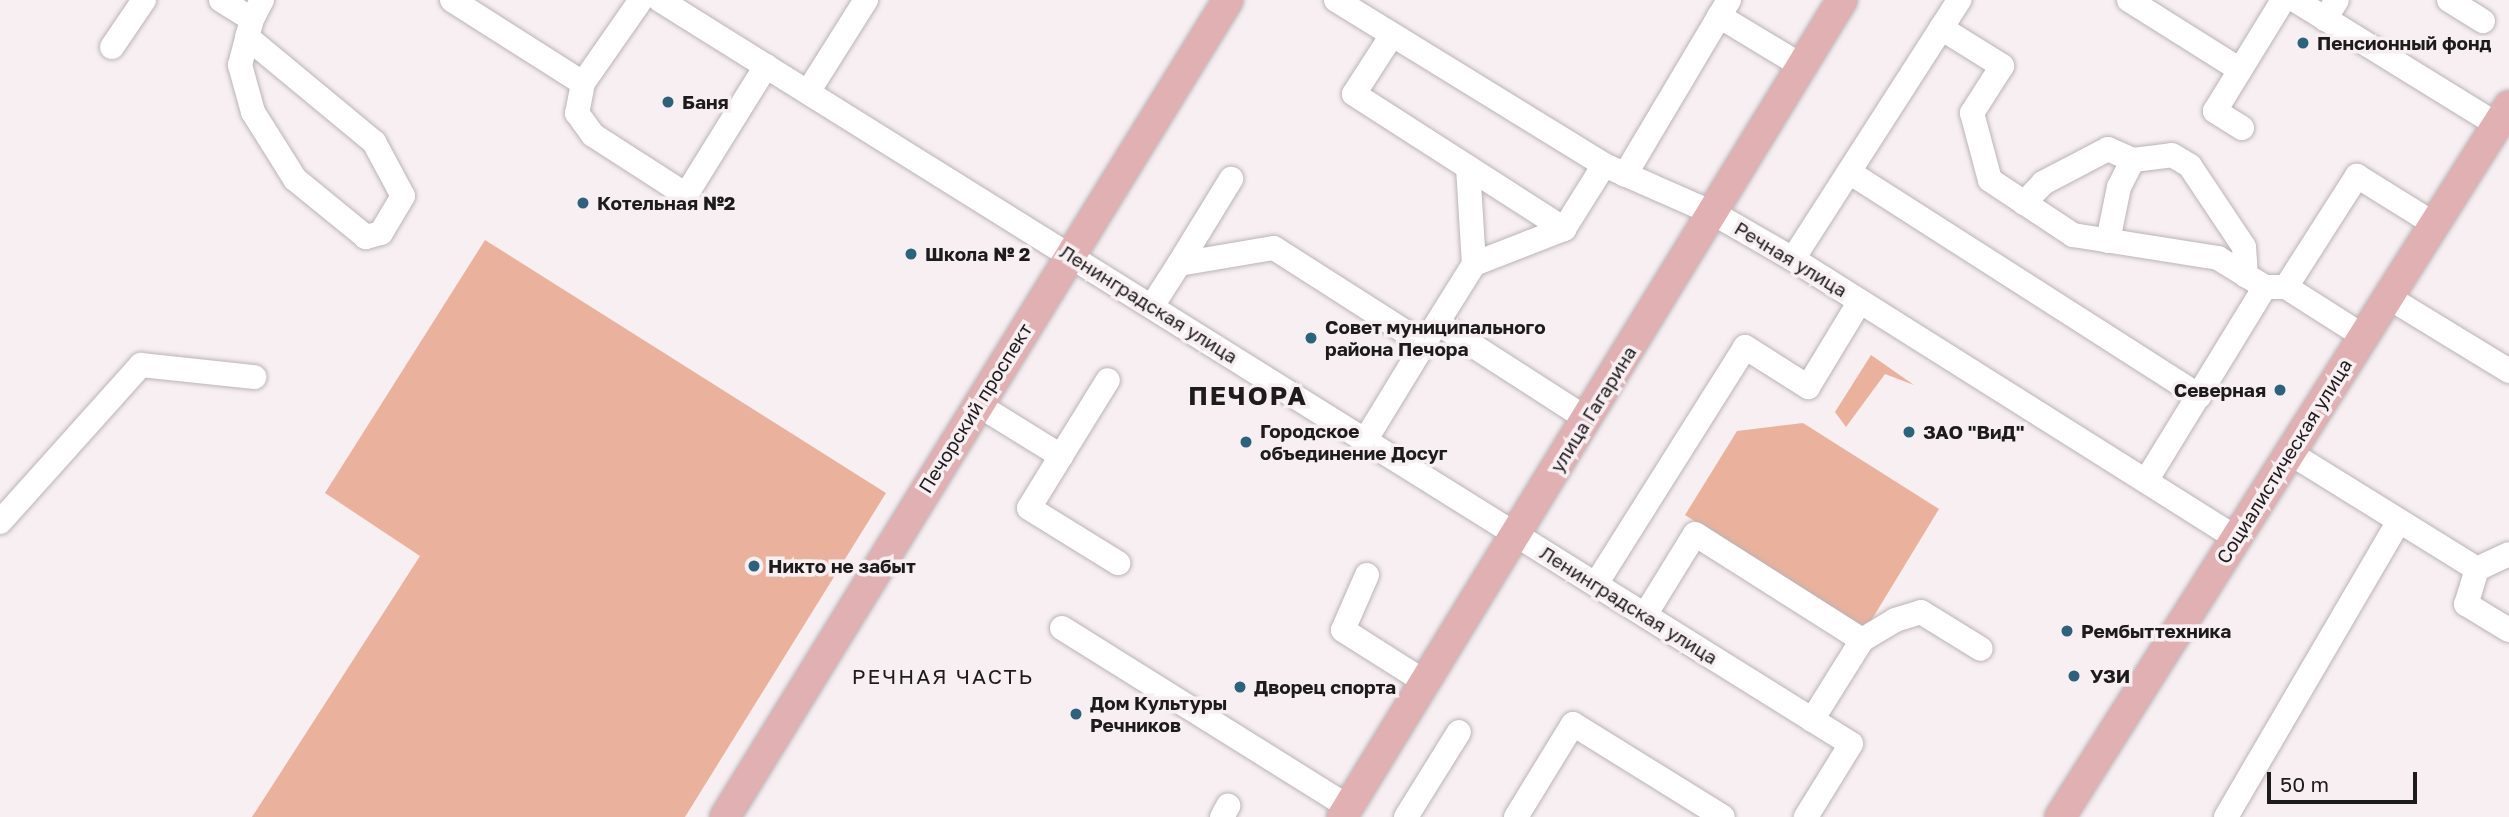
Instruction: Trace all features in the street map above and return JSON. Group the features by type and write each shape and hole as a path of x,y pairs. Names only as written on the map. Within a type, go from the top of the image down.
{"main road":[{"name":"Печорский проспект","path":"725,817 1069,254 1228,0"},
{"name":"улица Гагарина","path":"1345,812 1842,0"},
{"name":"Социалистическая улица","path":"2060,817 2503,116"}],"street":[{"path":"112,47 144,0"},
{"path":"221,0 254,19 374,142 403,196 381,233 366,237 295,179 253,112 240,65 254,19"},
{"path":"452,0 583,83"},
{"path":"641,0 583,83 577,113 593,135 686,195 766,66"},
{"name":"Ленинградская улица","path":"660,0 1851,744 1806,817"},
{"path":"808,92 866,0"},
{"name":"Речная улица","path":"1336,0 1615,170 1713,213 1793,259 2235,538"},
{"path":"2129,0 2240,70"},
{"path":"2242,128 2216,111 2283,0"},
{"path":"2295,0 2331,10 2503,116"},
{"path":"2449,0 2483,21"},
{"path":"1474,264 1564,229 1615,170 1724,8 1802,66"},
{"path":"1793,259 1849,172 1946,10 2002,66 1972,113 1990,180 2073,235 2218,258 2364,336"},
{"path":"1392,35 1354,94 1564,229"},
{"path":"2024,203 2043,183 2108,149 2133,160 2172,155 2190,166 2266,283"},
{"path":"2108,241 2119,187 2133,160"},
{"path":"1366,439 1474,264 1468,167"},
{"path":"1849,172 2199,396"},
{"path":"2146,481 2266,283 2357,176 2434,224"},
{"path":"1152,306 1231,179"},
{"path":"1179,264 1274,248 1424,344"},
{"path":"2388,297 2509,371"},
{"path":"1596,584 1745,347 1808,387 1860,301"},
{"path":"1438,323 1587,419"},
{"path":"0,522 141,365 254,377"},
{"path":"1108,380 1029,508 1118,563"},
{"path":"977,404 1061,456"},
{"path":"2290,453 2477,569"},
{"path":"2226,817 2399,521"},
{"path":"1645,615 1695,534 1862,640"},
{"path":"2509,554 2477,569 2466,604 2509,630"},
{"path":"1367,575 1343,630 1425,682"},
{"path":"1812,720 1862,640 1921,612 1981,649"},
{"path":"1062,628 1345,812"},
{"path":"1516,817 1573,724 1723,817"},
{"path":"1406,817 1459,732"}],"shaded area":[{"path":"485,240 886,493 685,817 252,817 420,556 325,493"},
{"path":"1871,355 1914,385 1885,374 1846,427 1835,412"},
{"path":"1803,423 1939,509 1866,629 1685,515 1737,431"}],"place":[{"name":"Пенсионный фонд","path":"2303,43"},
{"name":"Баня","path":"668,102"},
{"name":"Котельная №2","path":"583,203"},
{"name":"Школа № 2","path":"911,254"},
{"name":"Совет муниципального района Печора","path":"1311,338"},
{"name":"Северная","path":"2280,390"},
{"name":"ЗАО \"ВиД\"","path":"1909,432"},
{"name":"Городское объединение Досуг","path":"1246,442"},
{"name":"Никто не забыт","path":"754,566"},
{"name":"Рембыттехника","path":"2067,631"},
{"name":"УЗИ","path":"2074,676"},
{"name":"Дворец спорта","path":"1240,687"},
{"name":"Дом Культуры Речников","path":"1076,714"}],"district":[{"name":"ПЕЧОРА","path":"1248,396"},
{"name":"РЕЧНАЯ ЧАСТЬ","path":"943,676"}]}
